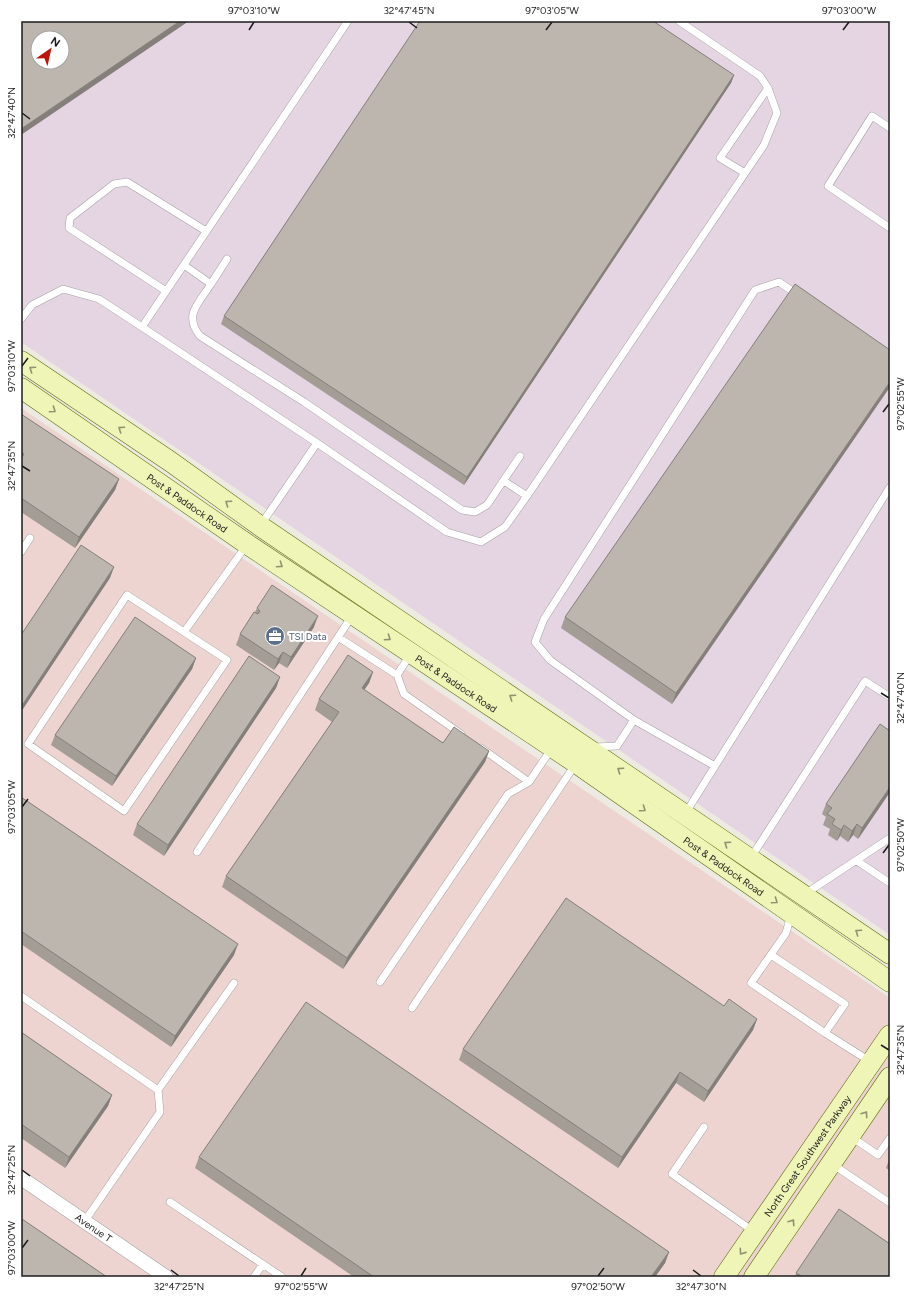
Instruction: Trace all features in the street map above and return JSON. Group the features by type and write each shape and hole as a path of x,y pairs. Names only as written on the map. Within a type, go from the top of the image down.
{"street":[{"name":"Post & Paddock Road","path":"21,361 170,462 581,755 792,913 890,982"},
{"name":"Post & Paddock Road","path":"21,388 247,544 553,747 581,755 685,815 890,954"},
{"path":"247,544 260,526"},
{"path":"792,913 804,895"},
{"name":"North Great Southwest Parkway","path":"724,1277 890,1035"},
{"path":"754,1277 890,1077"},
{"name":"Avenue T","path":"21,1178 166,1277"},
{"path":"755,1232 775,1246"}],"lane":[{"path":"142,327 348,21"},
{"path":"21,319 32,305 63,289 99,299 317,443 448,532 481,542 505,527 527,496 764,145 777,113 768,88 760,76 679,21"},
{"path":"745,173 720,158 768,88"},
{"path":"890,128 872,116 828,186 890,228"},
{"path":"166,291 70,228 70,218 114,184 128,182 206,232"},
{"path":"227,259 194,310 191,319 193,327 200,336 304,402 462,510 475,512 487,505 520,456"},
{"path":"184,265 211,284"},
{"path":"715,766 634,720 550,660 535,642 544,619 755,290 779,282 805,300"},
{"path":"260,526 317,443"},
{"path":"504,481 527,496"},
{"path":"685,815 890,487"},
{"path":"21,552 30,538"},
{"path":"184,632 247,544"},
{"path":"127,595 184,632 227,660 124,811 28,744 127,595"},
{"path":"198,852 353,614"},
{"path":"338,637 397,675 404,694 529,782"},
{"path":"397,675 411,653"},
{"path":"750,859 865,681 890,697"},
{"path":"412,1008 581,755 617,746 634,720"},
{"path":"380,982 508,794 529,782 553,747"},
{"path":"804,895 890,838"},
{"path":"856,861 890,883"},
{"path":"792,913 786,933 752,983 825,1033 871,1062"},
{"path":"772,955 845,1004 825,1033"},
{"path":"84,1222 160,1112 158,1090 234,982"},
{"path":"21,996 158,1090"},
{"path":"704,1127 672,1174 755,1232"},
{"path":"850,1136 878,1155 890,1138"},
{"path":"831,1164 890,1203"},
{"path":"170,1202 282,1277"},
{"path":"254,1277 263,1264"}],"shaded area":[{"path":"21,21 890,21 890,935 21,342"},
{"path":"21,408 890,998 890,1277 21,1277"}],"building":[{"path":"21,21 180,21 21,129"},
{"path":"420,21 653,21 734,75 467,477 224,316"},
{"path":"795,284 890,350 890,382 676,693 565,617"},
{"path":"21,414 119,479 79,537 21,498 21,459 24,454 21,452"},
{"path":"81,545 114,567 21,707 21,635"},
{"name":"TSI Data","path":"272,585 318,616 291,657 283,652 278,659 240,634 254,612 258,614 260,611 257,608"},
{"path":"135,617 196,658 116,776 55,735"},
{"path":"348,655 373,672 362,688 443,743 454,727 489,751 347,958 226,876 339,712 319,699"},
{"path":"249,656 280,677 168,845 137,824"},
{"path":"880,724 890,731 890,787 862,828 857,824 852,831 844,825 841,830 832,824 835,819 827,814 832,808 826,804"},
{"path":"21,797 238,944 175,1036 21,931"},
{"path":"566,898 724,1006 729,999 757,1019 708,1091 680,1072 622,1157 463,1049"},
{"path":"306,1002 669,1252 651,1277 374,1277 199,1157"},
{"path":"21,1032 112,1095 69,1157 21,1124"},
{"path":"839,1209 890,1244 890,1277 803,1277 796,1273"},
{"path":"22,1219 107,1277 21,1277"}],"place":[{"name":"TSI Data","path":"275,636"}]}
